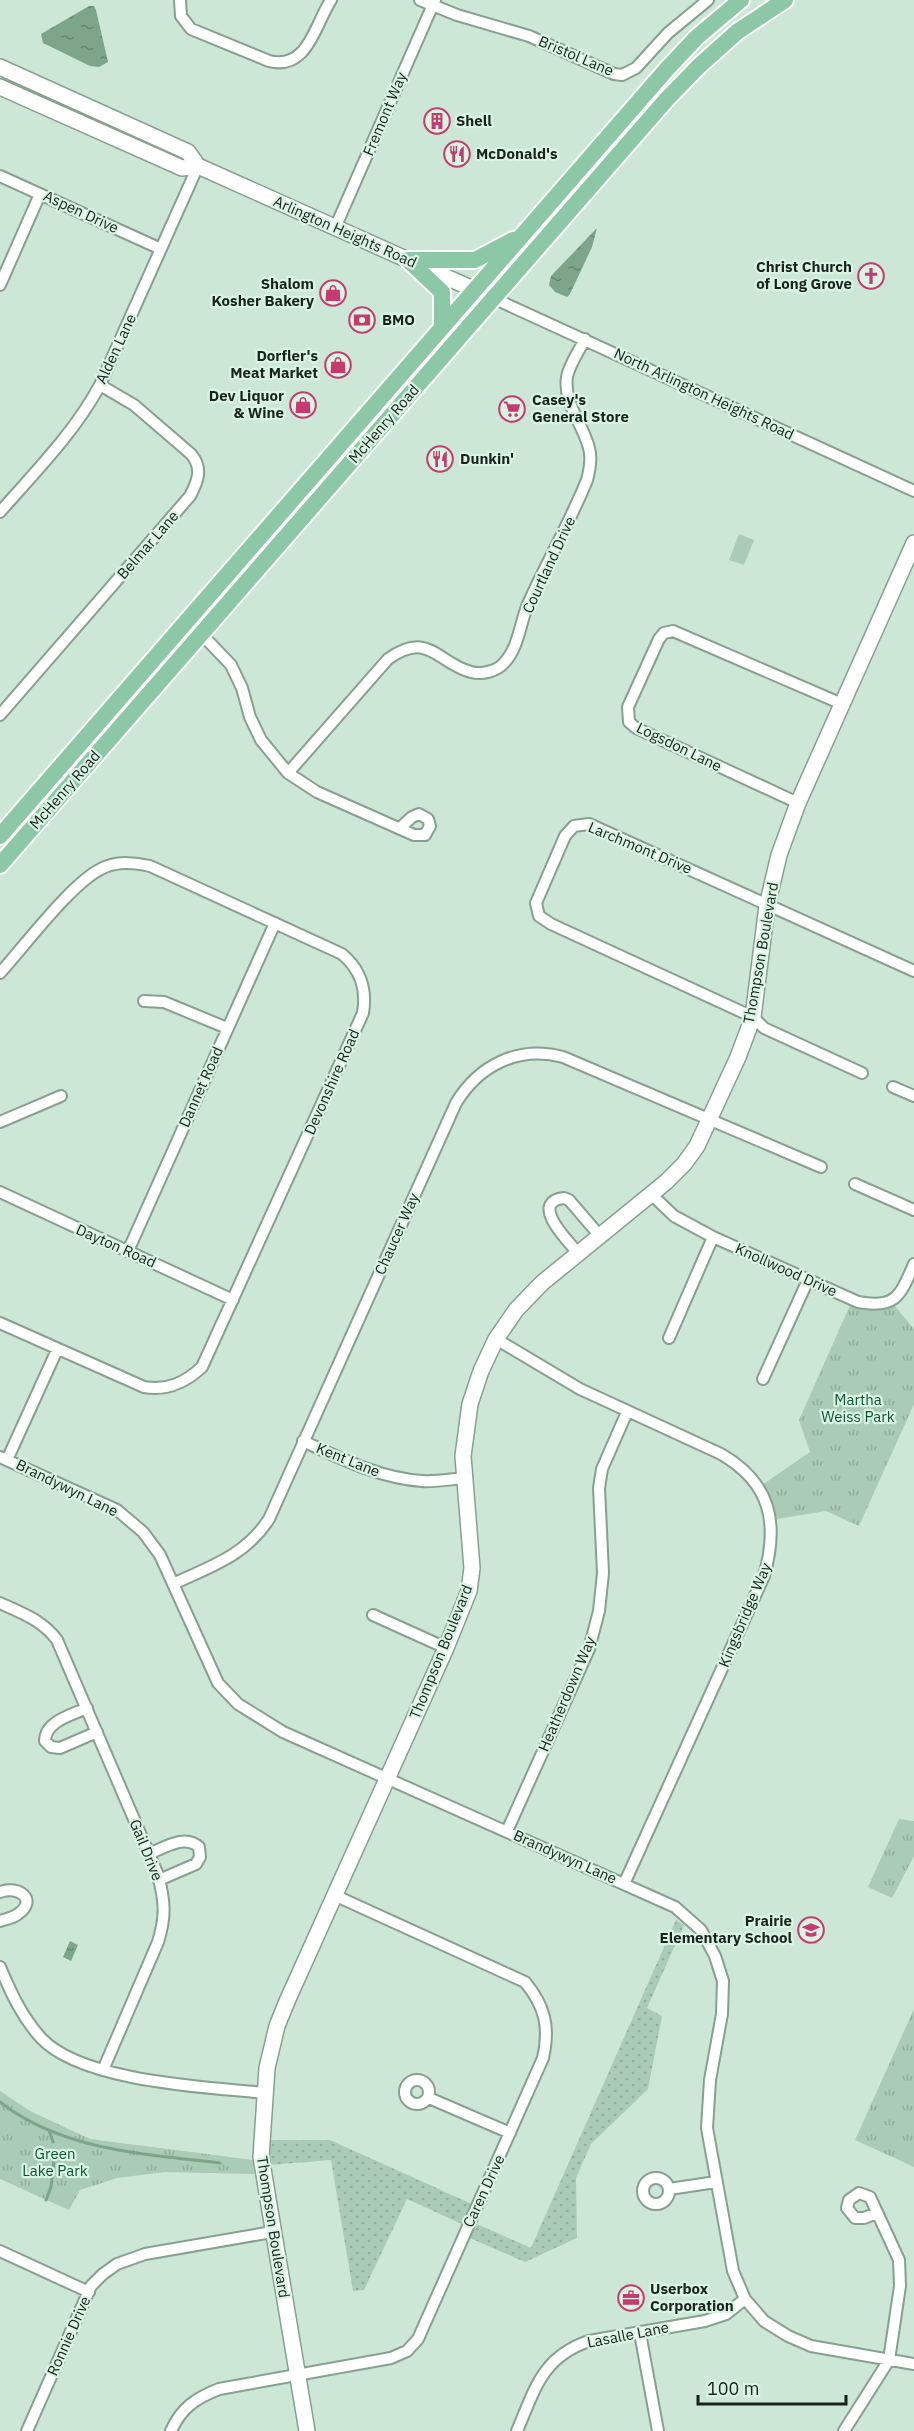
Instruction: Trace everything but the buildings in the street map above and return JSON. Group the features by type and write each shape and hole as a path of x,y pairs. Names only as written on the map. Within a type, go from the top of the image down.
{"main road":[{"name":"McHenry Road","path":"0,836 666,70 697,37 741,0"},
{"name":"McHenry Road","path":"0,865 493,298 699,66 738,32 785,0"},
{"path":"408,260 475,260 525,234"},
{"path":"408,260 442,292 442,327"}],"street":[{"path":"180,0 183,20 196,32 269,61 280,63 302,54 331,0"},
{"name":"Bristol Lane","path":"420,0 529,36 614,74 622,75 636,68 668,33 708,0"},
{"name":"Fremont Way","path":"335,228 433,3"},
{"name":"Arlington Heights Road","path":"0,67 188,153 198,166 493,298"},
{"name":"Arlington Heights Road","path":"0,87 182,168 198,166"},
{"name":"Alden Lane","path":"0,512 75,426 100,385 198,166"},
{"name":"Aspen Drive","path":"0,176 161,249"},
{"path":"0,285 40,194"},
{"name":"North Arlington Heights Road","path":"493,298 914,491"},
{"name":"Courtland Drive","path":"288,773 388,659 400,651 416,647 429,649 475,673 496,669 510,656 527,606 587,480 591,465 589,447 569,400 566,386 568,374 585,339"},
{"name":"Belmar Lane","path":"0,715 190,496 199,476 196,460 191,454 134,405 100,385"},
{"name":"Thompson Boulevard","path":"307,2431 261,2157 267,2068 277,2026 446,1648 469,1591 472,1568 463,1456 470,1404 481,1371 496,1339 516,1310 535,1290 684,1164 697,1146 711,1119 753,1017 768,906 779,855 798,803 914,543"},
{"path":"189,621 203,633 231,665 261,740 288,773 317,792 400,828"},
{"name":"Logsdon Lane","path":"798,803 636,728 629,722 628,706 659,639 664,633 673,631 842,704"},
{"name":"Larchmont Drive","path":"862,1073 764,1028 753,1017 550,924 539,916 536,903 565,836 574,826 589,824 914,971"},
{"name":"Devonshire Road","path":"0,973 85,878 104,867 124,863 150,866 342,954 357,969 361,979 364,1003 363,1013 202,1367 190,1379 162,1389 134,1384 0,1323"},
{"name":"Dannet Road","path":"128,1251 275,923"},
{"path":"0,956 9,963"},
{"path":"144,1001 164,1002 227,1028"},
{"name":"Chaucer Way","path":"173,1584 233,1556 258,1534 268,1519 456,1103 464,1090 484,1070 506,1058 526,1053 551,1053 821,1167"},
{"path":"893,1087 914,1096"},
{"path":"0,1122 61,1096"},
{"path":"855,1184 914,1210"},
{"name":"Dayton Road","path":"0,1192 233,1300"},
{"name":"Knollwood Drive","path":"651,1194 674,1216 713,1237 858,1302 877,1305 889,1302 897,1296 914,1264"},
{"path":"578,1253 549,1214 549,1207 554,1201 564,1198 569,1200 600,1236"},
{"path":"669,1338 713,1237"},
{"path":"763,1379 807,1280"},
{"name":"Kingsbridge Way","path":"496,1339 580,1389 738,1463 754,1480 764,1498 772,1538 764,1576 624,1884"},
{"path":"4,1458 57,1350"},
{"name":"Heatherdown Way","path":"507,1831 589,1649 599,1611 603,1573 599,1488 602,1469 627,1412"},
{"name":"Kent Lane","path":"303,1441 368,1471 392,1477 424,1481 465,1478"},
{"name":"Brandywyn Lane","path":"4,1458 117,1510 142,1532 160,1555 218,1683 238,1704 283,1732 675,1907 701,1930 715,1956 723,1981 722,2014 710,2080 707,2128 733,2271 745,2299 764,2321 788,2336 811,2346 914,2364"},
{"name":"Gail Drive","path":"0,1603 30,1616 47,1628 57,1640 159,1880 164,1899 164,1921 161,1932 104,2070"},
{"path":"373,1615 446,1648"},
{"path":"87,1708 51,1725 45,1733 45,1741 51,1747 60,1748 97,1732"},
{"path":"148,1854 184,1840 192,1841 199,1847 200,1857 196,1864 159,1880"},
{"path":"0,1892 8,1889 18,1890 24,1894 26,1901 25,1909 16,1916 0,1921"},
{"name":"Caren Drive","path":"171,2431 176,2419 186,2406 200,2396 219,2389 391,2358 407,2351 418,2339 543,2058 548,2040 547,2024 536,1996 525,1982 334,1895"},
{"path":"0,1967 18,2008 43,2039 70,2057 104,2070 153,2081 265,2093"},
{"path":"429,2098 510,2133"},
{"path":"669,2189 716,2182"},
{"path":"844,2431 889,2360 901,2274 899,2260 877,2213"},
{"name":"Ronnie Drive","path":"27,2431 89,2292 103,2274 117,2264 144,2254 272,2232"},
{"path":"0,2252 89,2292"},
{"name":"Lasalle Lane","path":"517,2431 544,2372 558,2356 574,2346 590,2341 705,2321 726,2314 745,2299"},
{"path":"640,2333 658,2431"}],"green space":[{"path":"739,534 754,540 744,565 729,560"},
{"name":"Martha Weiss Park","path":"851,1303 876,1310 894,1305 914,1329 914,1404 859,1526 826,1511 777,1519 762,1485 810,1452 799,1420"},
{"path":"899,1819 914,1821 914,1856 892,1898 868,1887"},
{"path":"676,1920 684,1925 647,2008 662,2016 648,2089 591,2144 576,2178 577,2238 525,2262 470,2238 477,2224 531,2248"},
{"path":"914,2009 914,2167 855,2140"},
{"name":"Green Lake Park","path":"0,2091 30,2111 90,2139 253,2160 254,2174 165,2172 117,2178 80,2190 69,2210 0,2179"},
{"path":"270,2140 330,2140 472,2204 464,2225 407,2199 364,2290 353,2291 331,2160 270,2165"}],"water":[{"path":"89,6 94,6 96,10 108,62 99,67 90,66 43,43 41,34"},
{"path":"597,228 592,247 570,294 567,297 555,292 549,285 551,276"},
{"path":"70,1941 78,1945 71,1961 63,1957"}],"waterway":[{"path":"0,2102 50,2131 106,2148 220,2163"},
{"path":"49,2130 53,2142"},
{"path":"46,2200 51,2187 54,2160"}],"place":[{"name":"Shell","path":"437,121"},
{"name":"McDonald's","path":"457,154"},
{"name":"Christ Church of Long Grove","path":"871,276"},
{"name":"Shalom Kosher Bakery","path":"333,293"},
{"name":"BMO","path":"362,320"},
{"name":"Dorfler's Meat Market","path":"338,365"},
{"name":"Dev Liquor & Wine","path":"303,405"},
{"name":"Casey's General Store","path":"512,409"},
{"name":"Dunkin'","path":"440,459"},
{"name":"Prairie Elementary School","path":"811,1930"},
{"name":"Userbox Corporation","path":"631,2298"}]}
